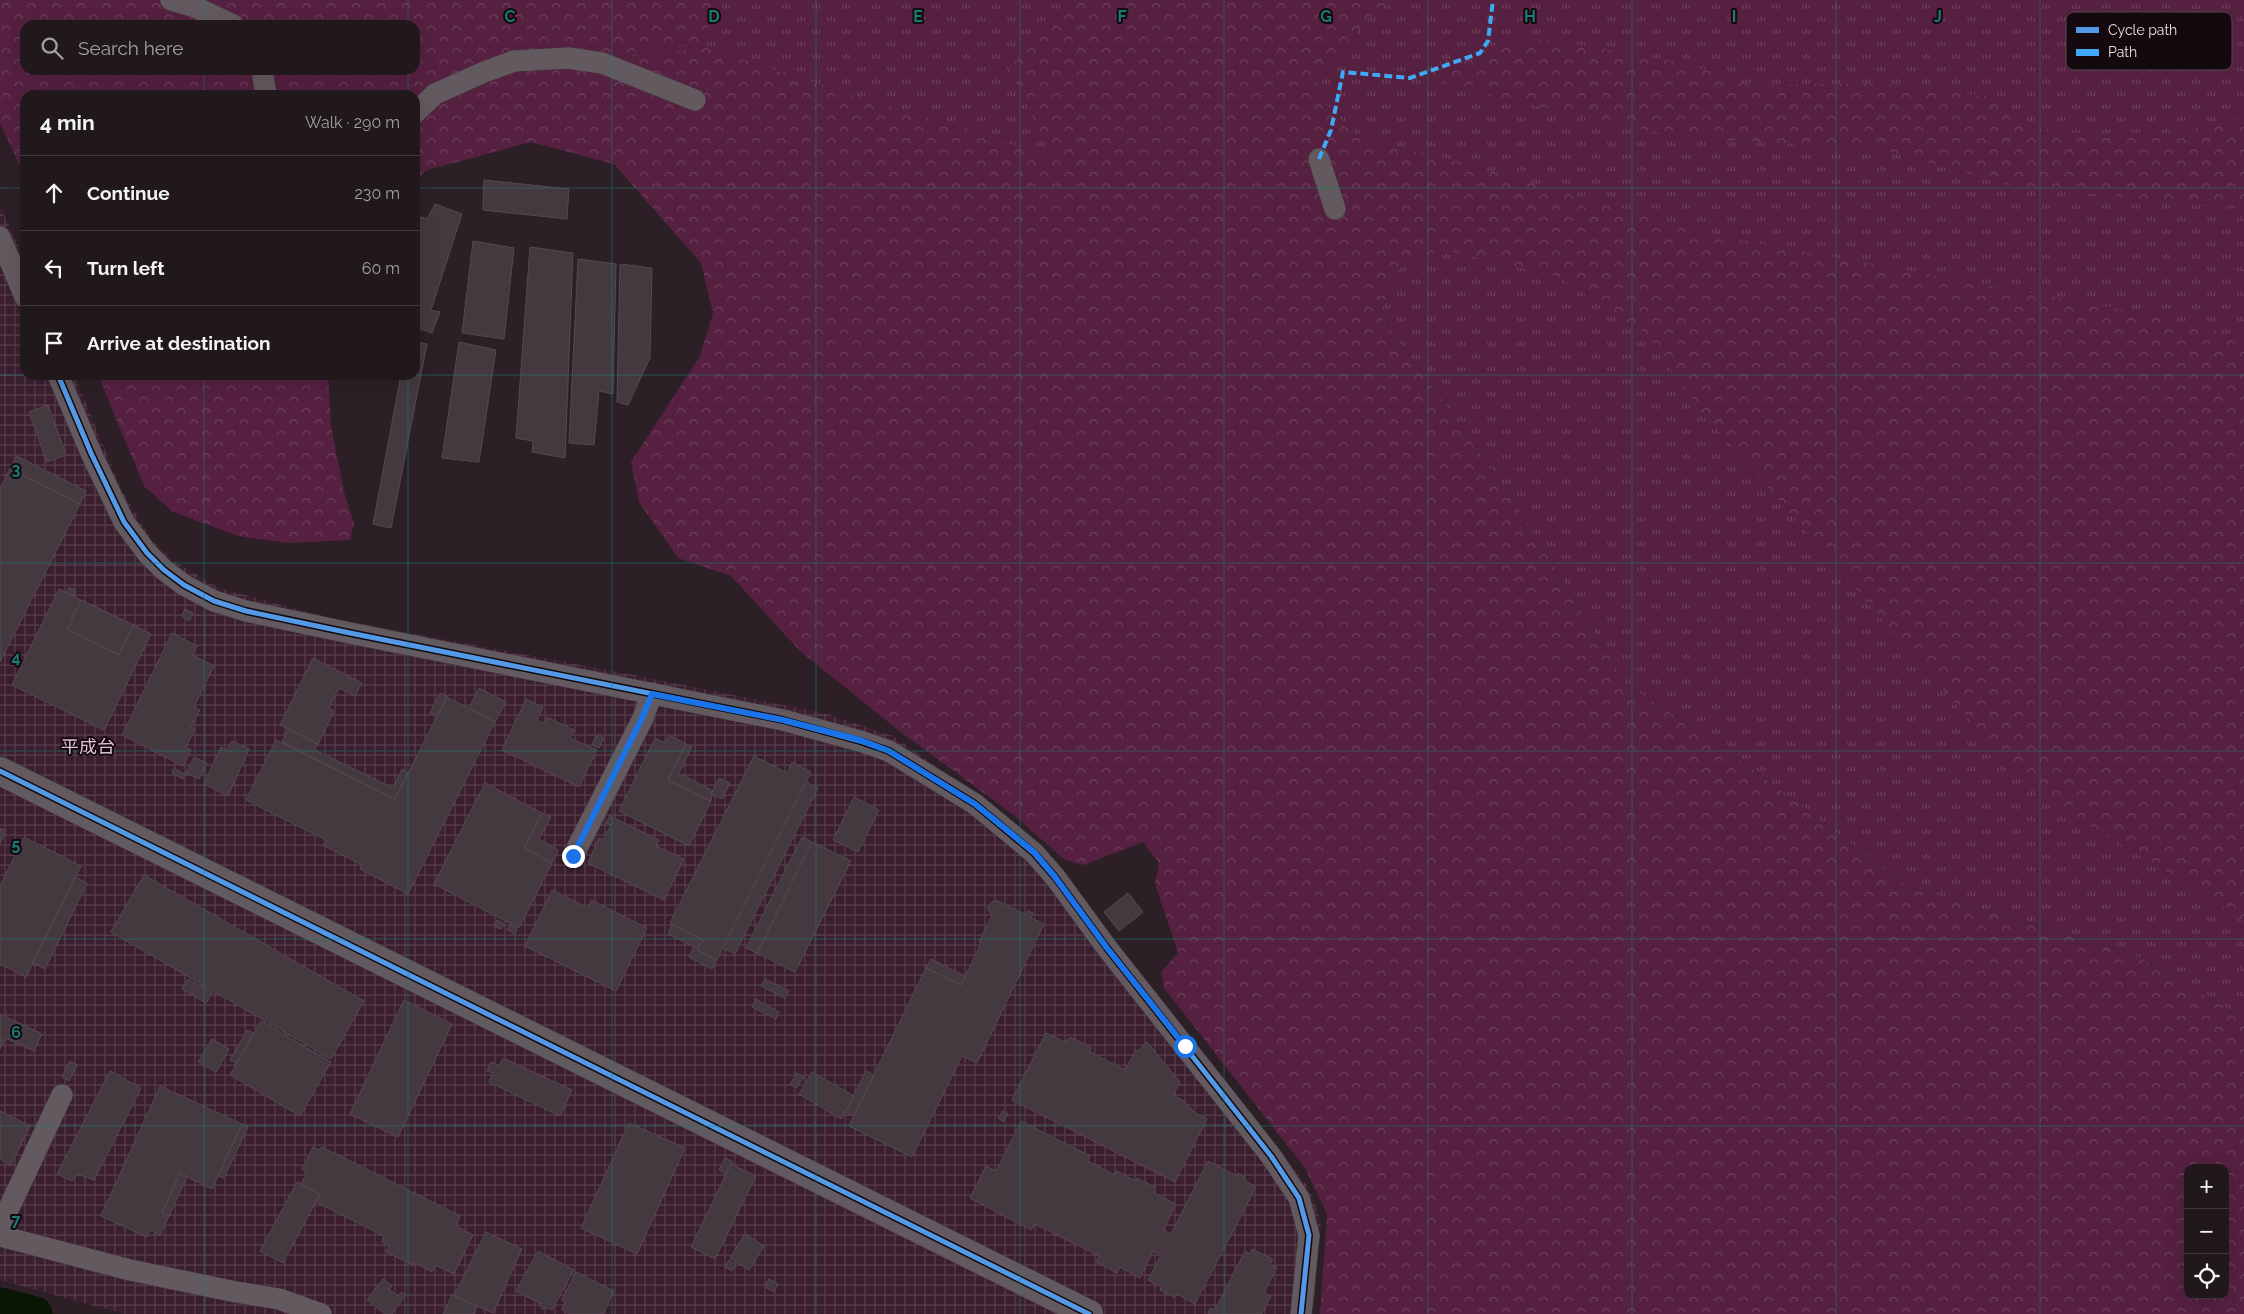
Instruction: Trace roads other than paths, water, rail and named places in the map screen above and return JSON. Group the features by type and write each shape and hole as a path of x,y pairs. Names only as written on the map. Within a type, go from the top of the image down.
{"street":[{"path":"172,0 195,7 222,20"},
{"path":"420,108 435,94 484,72 514,62 568,58 602,63 695,100"},
{"path":"263,75 265,90"},
{"path":"1319,159 1335,209"},
{"path":"0,236 20,285"},
{"path":"60,380 91,453 124,522 152,559 164,570 184,585 214,600 246,611 783,720 860,740 889,751 975,804 1034,852 1055,877 1107,948 1271,1156 1299,1198 1309,1234 1301,1314"},
{"path":"573,856 642,718 652,694"},
{"path":"0,771 1089,1314"},
{"path":"0,1227 62,1095"},
{"path":"0,1236 130,1270 279,1299 321,1314"}],"waterway":[{"path":"0,1305 35,1314"}],"district":[{"name":"平成台","path":"88,747"}]}
